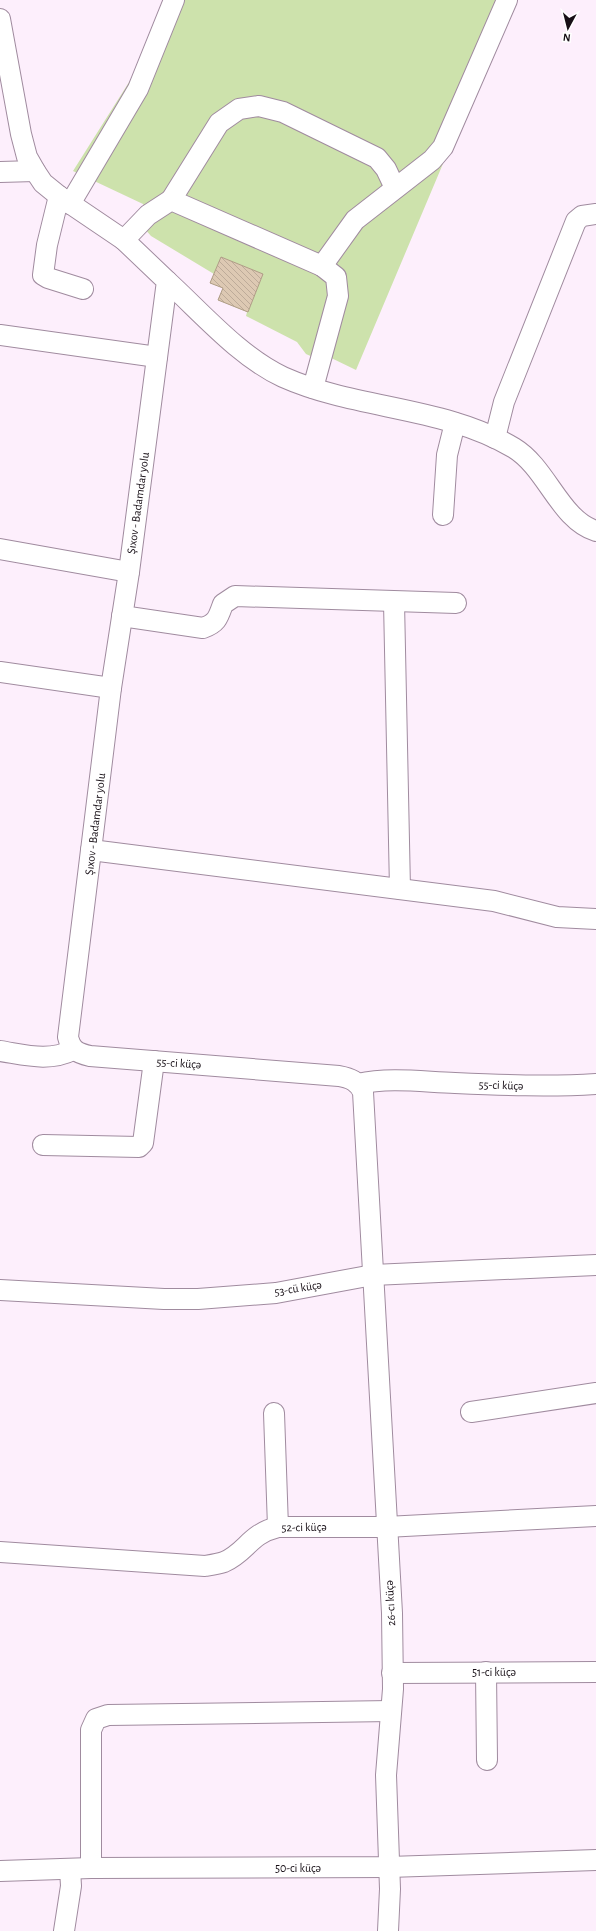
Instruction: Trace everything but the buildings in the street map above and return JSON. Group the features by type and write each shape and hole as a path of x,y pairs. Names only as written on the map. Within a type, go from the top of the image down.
{"street":[{"path":"83,289 43,275 47,245 65,200 138,89 174,0"},
{"path":"322,266 355,220 432,160 443,147 507,0"},
{"path":"0,19 21,134 27,157 44,183 65,200 124,240 238,346 257,361 282,376 313,388 339,396 455,423 495,438 528,458 570,513 580,523 596,531"},
{"path":"124,240 148,215 172,200 219,123 239,109 259,106 283,112 377,158 386,169 395,188"},
{"path":"0,172 35,171"},
{"path":"172,200 322,266 336,277 338,296 313,388"},
{"path":"495,438 504,402 576,221 582,216 596,214"},
{"name":"Şıxov - Badamdar yolu","path":"73,1050 68,1037 111,688 129,572 167,281"},
{"path":"0,335 157,357"},
{"path":"443,515 447,455 455,423"},
{"path":"0,549 129,572"},
{"path":"122,616 203,628 213,625 219,616 223,604 235,596 456,603"},
{"path":"394,602 400,889"},
{"path":"0,672 111,688"},
{"path":"91,850 494,901 557,917 596,919"},
{"path":"0,1051 48,1058 62,1056 73,1050"},
{"name":"55-ci küçə","path":"73,1050 90,1056 339,1076 351,1079 358,1084 384,1080 500,1085 567,1086 596,1084"},
{"path":"43,1145 139,1147 143,1143 154,1061"},
{"path":"358,1084 361,1088 364,1099 373,1275"},
{"name":"53-cü küçə","path":"0,1290 164,1299 198,1299 276,1292 373,1275 596,1265"},
{"name":"26-cı küçə","path":"373,1275 392,1613 391,1711 386,1775 389,1868 388,1931"},
{"path":"471,1412 596,1393"},
{"path":"274,1413 278,1527"},
{"name":"52-ci küçə","path":"0,1552 205,1566 223,1563 235,1556 255,1536 266,1530 278,1527 386,1527 596,1516"},
{"path":"486,1672 487,1760"},
{"name":"51-ci küçə","path":"392,1674 596,1672"},
{"path":"91,1868 91,1730 96,1719 108,1715 391,1711"},
{"name":"50-ci küçə","path":"0,1870 91,1868 389,1868 596,1860"},
{"path":"64,1931 71,1886 70,1869"}],"green space":[{"path":"164,0 512,0 356,370 323,354 315,358 306,354 297,342 246,316 247,312 218,300 223,288 210,283 214,274 151,236 144,228 148,215 143,204 73,171 131,79"}]}
